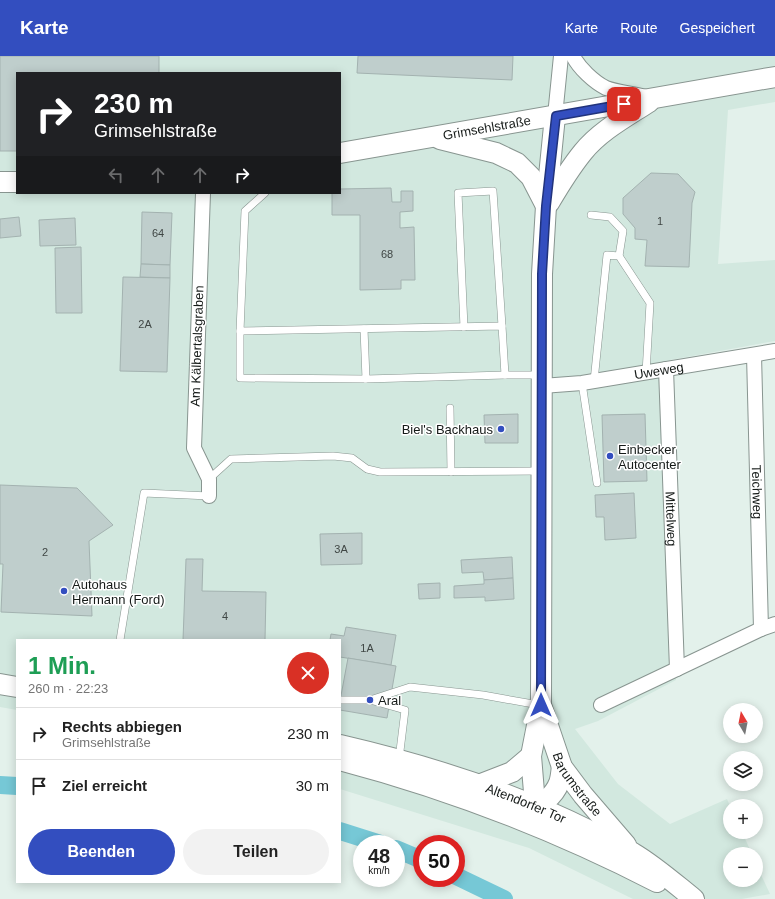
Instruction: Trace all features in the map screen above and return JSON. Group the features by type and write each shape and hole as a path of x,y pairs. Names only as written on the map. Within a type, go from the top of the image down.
{"main road":[{"name":"Grimsehlstraße","path":"341,152 556,116 775,77"},
{"path":"546,206 570,168 584,151 602,134 655,98"},
{"name":"Barumstraße","path":"550,831 538,807 534,792 531,756 541,705 542,274 546,206 556,116"},
{"path":"432,137 496,152 517,163 531,177 546,206"},
{"path":"0,182 16,182"},
{"path":"0,684 16,687"},
{"name":"Barumstraße","path":"541,705 562,767 633,852"},
{"name":"Altendorfer Tor","path":"341,745 399,759 481,784 565,818 633,852 694,899"},
{"path":"481,784 512,772 531,756"},
{"name":"Altendorfer Tor","path":"341,760 440,790 511,815 550,831 625,866 689,899"},
{"path":"511,815 538,807 551,796 559,784 562,767"}],"street":[{"path":"556,116 561,56"},
{"path":"572,56 576,64 606,88 655,98"},
{"name":"Am Kälbertalsgraben","path":"203,194 194,448 209,479 209,496"},
{"name":"Uweweg","path":"542,380 588,382 775,351"},
{"name":"Teichweg","path":"754,355 761,629"},
{"name":"Mittelweg","path":"666,369 677,669"},
{"path":"601,705 761,629 775,624"}],"lane":[{"path":"464,327 458,193 493,191 505,375"},
{"path":"263,194 245,211 240,331 240,378 366,379 505,375 542,380"},
{"path":"591,215 610,217 623,231 619,256 650,303 646,372"},
{"path":"597,483 588,382 607,255 619,256"},
{"path":"240,331 502,326"},
{"path":"364,329 366,379"},
{"path":"450,408 451,472"},
{"path":"209,479 231,459 326,456 352,458 367,469 380,472 542,471"},
{"path":"120,639 144,493 209,496"},
{"path":"370,700 410,687 483,695 541,705"},
{"path":"341,700 370,700 405,710 399,759"}],"shaded area":[{"path":"0,56 775,56 775,102 728,110 718,264 775,260 775,341 670,360 676,680 598,721 575,729 618,784 670,824 723,801 723,839 745,839 749,847 723,847 723,887 763,887 763,879 770,894 742,899 633,899 529,848 341,789 341,639 16,639 16,710 0,707"}],"building":[{"path":"0,56 159,56 159,72 16,72 16,151 0,151"},
{"path":"358,56 513,56 512,80 357,73"},
{"path":"651,173 678,174 695,192 692,203 689,267 645,266 647,240 635,239 635,228 623,214 623,198"},
{"path":"391,188 392,202 401,202 401,191 413,191 413,211 400,212 400,228 414,227 415,280 401,280 401,289 360,290 360,215 332,215 332,194 341,194 341,189"},
{"path":"142,212 172,213 170,265 141,264"},
{"path":"19,217 21,236 0,238 0,219"},
{"path":"75,218 76,245 40,246 39,220"},
{"path":"81,247 82,313 56,313 55,248"},
{"path":"141,264 170,265 170,278 140,277"},
{"path":"123,277 170,278 167,372 120,371"},
{"name":"Biel's Backhaus","path":"518,414 518,443 485,443 484,415"},
{"path":"645,414 647,481 604,482 602,415"},
{"path":"0,485 77,488 113,525 89,541 92,616 1,612 3,564 0,564"},
{"path":"634,493 636,538 605,540 604,517 596,517 595,495"},
{"path":"362,533 362,564 321,565 320,534"},
{"path":"512,557 513,578 484,580 483,572 462,573 461,560"},
{"path":"186,559 203,559 202,591 266,592 265,639 183,639"},
{"path":"513,578 514,599 485,601 485,597 454,598 454,586 484,584 484,580"},
{"path":"440,583 440,598 419,599 418,584"},
{"path":"346,627 396,635 391,665 341,657 341,639 330,639 331,634 344,636"},
{"path":"348,658 396,666 387,718 341,710 341,696"}],"waterway":[{"path":"0,785 16,786"},
{"path":"341,831 353,835"},
{"path":"405,853 413,856"},
{"path":"465,880 504,899"}],"place":[{"name":"Biel's Backhaus","path":"501,429"},
{"name":"Einbecker Autocenter","path":"610,456"},
{"name":"Autohaus Hermann (Ford)","path":"64,591"},
{"name":"Aral","path":"370,700"}],"route":[{"path":"541,705 542,274 546,206 556,116 624,104"}]}
